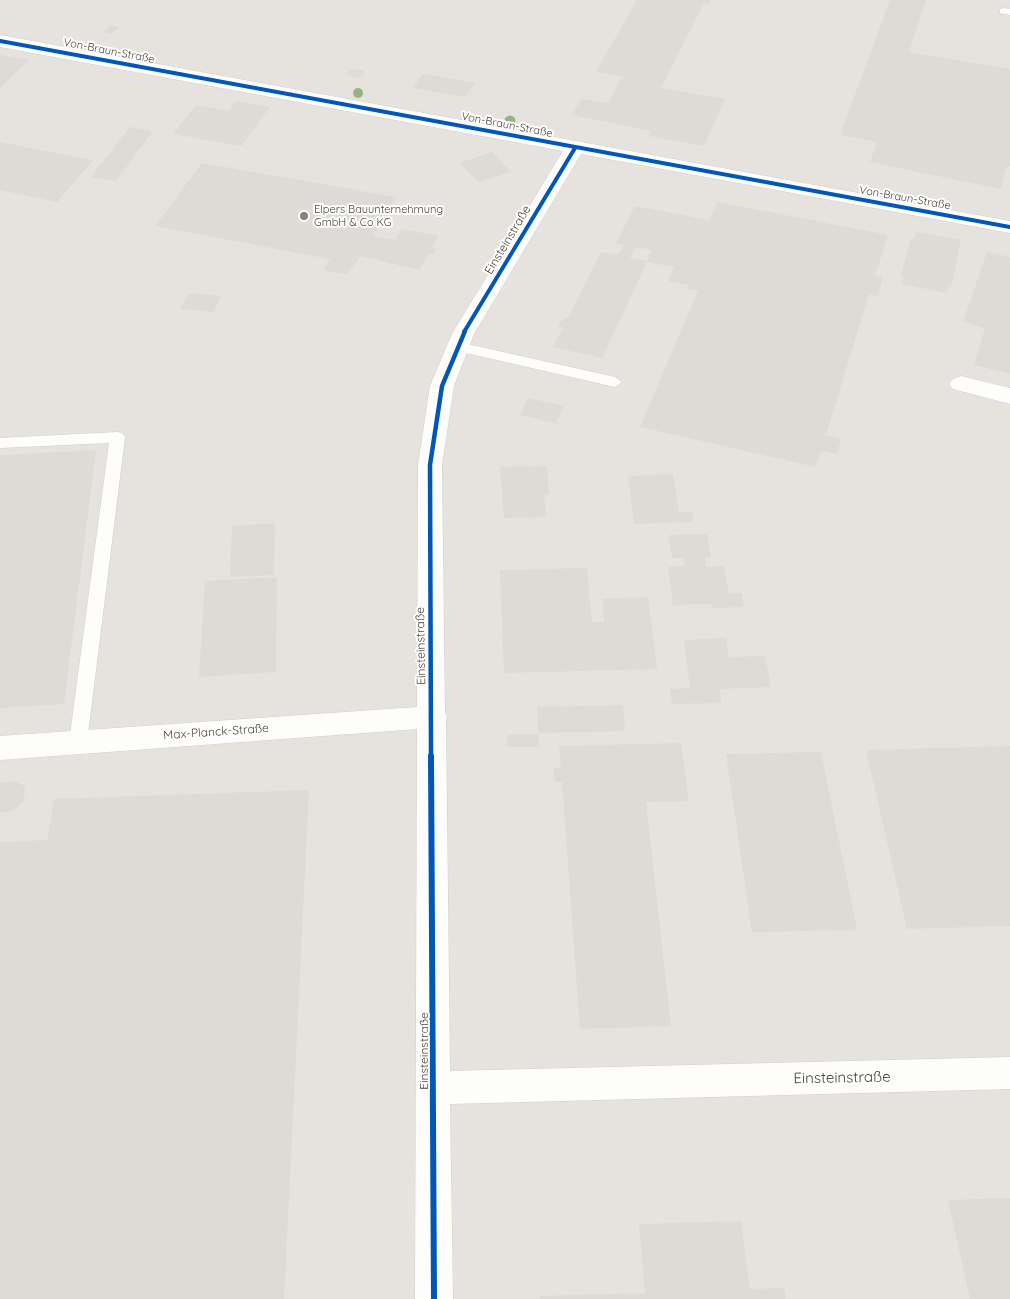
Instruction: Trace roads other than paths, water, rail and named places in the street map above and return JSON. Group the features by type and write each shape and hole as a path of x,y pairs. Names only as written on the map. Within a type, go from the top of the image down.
{"street":[{"name":"Von-Braun-Straße","path":"0,41 1010,227"},
{"name":"Einsteinstraße","path":"434,1299 433,717 429,556 430,465 442,386 463,334 575,148"},
{"path":"961,384 1010,396"},
{"name":"Max-Planck-Straße","path":"0,748 433,717"},
{"name":"Einsteinstraße","path":"434,1088 1010,1073"}],"lane":[{"path":"458,347 615,382"},
{"path":"0,443 117,437 78,742"}],"place":[{"name":"Elpers Bauunternehmung GmbH & Co KG","path":"304,216"}]}
